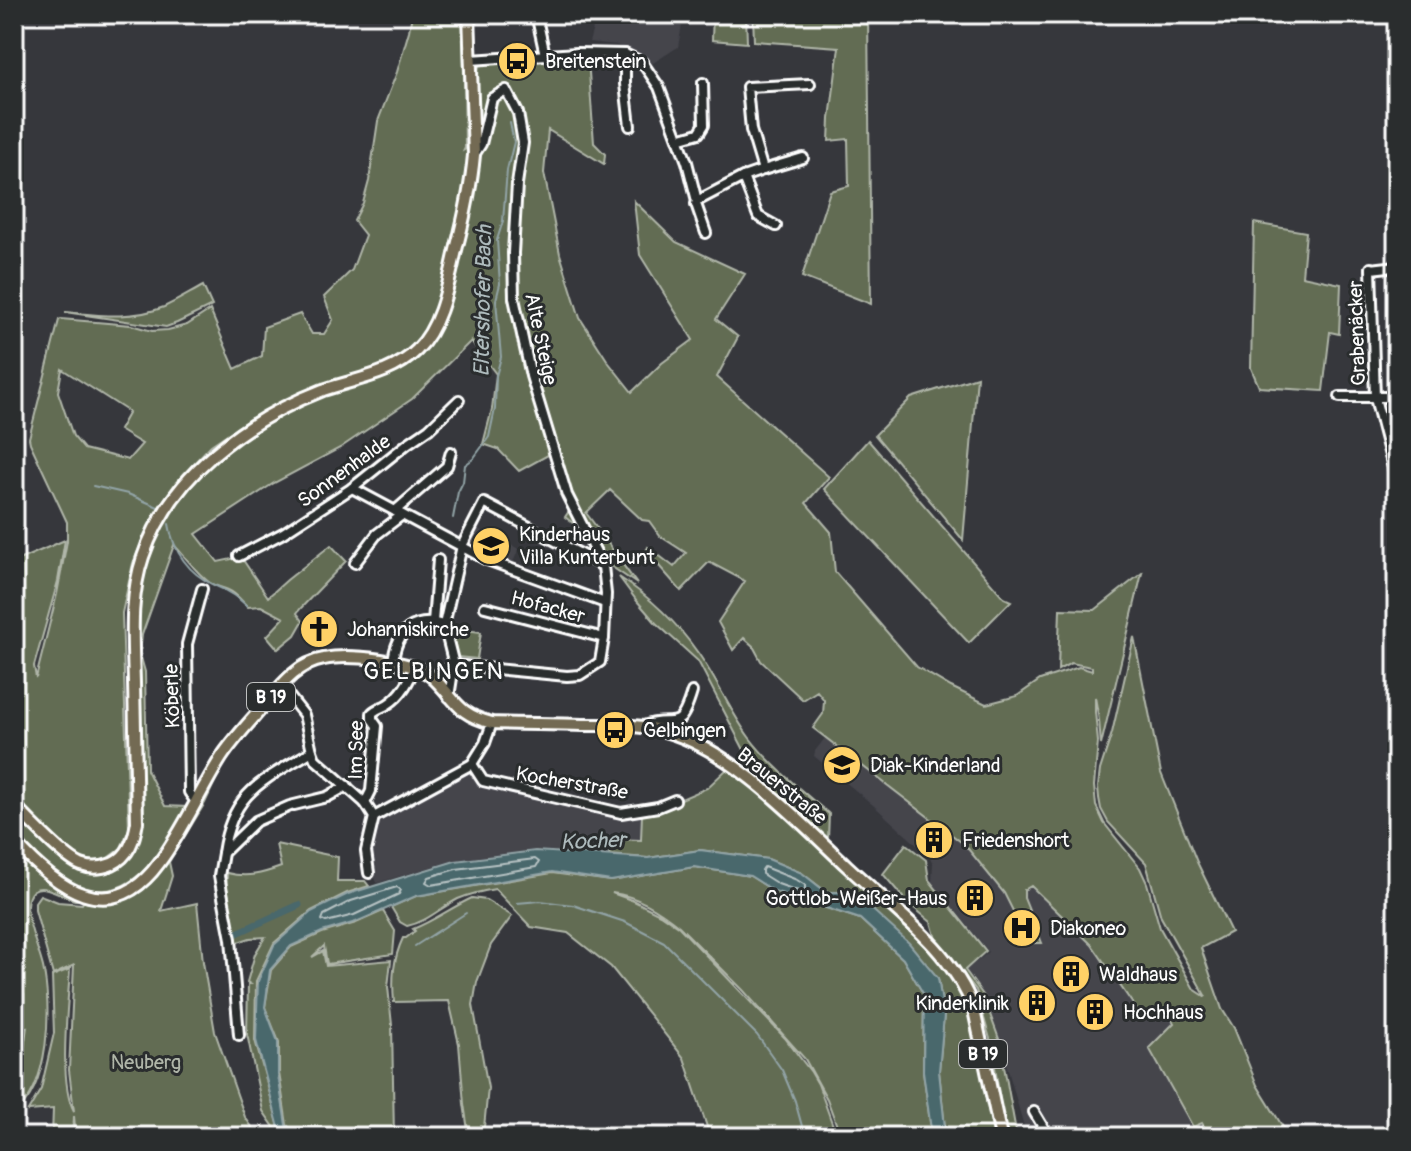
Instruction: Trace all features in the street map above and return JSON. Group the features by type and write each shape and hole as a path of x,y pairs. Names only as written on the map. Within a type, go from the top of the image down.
{"main road":[{"path":"14,805 80,865 93,868 108,866 129,850 137,822 133,609 138,574 155,528 172,500 193,475 251,427 324,390 396,366 417,351 426,340 448,284 467,205 474,155 469,14"},
{"name":"B 19","path":"14,841 57,882 87,897 109,897 129,890 157,867 222,756 298,670 322,659 393,662 415,667 433,678 449,697"},
{"name":"Brauerstraße","path":"449,697 461,710 492,723 640,727 667,732 684,738 753,780 904,918 957,975 974,1010 1001,1137"}],"street":[{"path":"536,14 545,55"},
{"path":"471,60 577,53 625,54 642,62 659,87 706,233"},
{"path":"625,54 630,126"},
{"path":"678,139 699,133 704,125 703,83"},
{"path":"767,169 751,130 747,87 810,84"},
{"name":"Alte Steige","path":"474,155 481,144 492,98 506,90 518,113 523,143 517,184 514,298 531,376 567,495 603,566"},
{"path":"697,201 743,177 803,158"},
{"path":"743,177 758,216 776,226"},
{"name":"Grabenäcker","path":"1397,266 1371,268 1375,398 1397,483"},
{"path":"1340,397 1397,397"},
{"name":"Sonnenhalde","path":"239,556 283,533 352,488 429,429 459,400"},
{"path":"355,563 377,534 447,466 451,452"},
{"path":"352,488 487,560 605,603"},
{"path":"433,678 454,665 580,675 600,662 606,594 603,566 484,503 462,546 444,625 454,665 449,697"},
{"path":"433,622 438,560"},
{"name":"Köberle","path":"196,802 189,792 187,644 202,589"},
{"name":"Hofacker","path":"485,607 604,638"},
{"path":"393,662 394,650 410,627 433,622 444,625"},
{"name":"Im See","path":"365,803 371,791 377,726 372,713 388,704 406,687 415,667"},
{"path":"281,686 304,715 315,759 365,803 374,817 366,851 369,873"},
{"path":"640,727 652,722 676,722 683,717 692,692"},
{"path":"374,817 472,764 485,743 492,723"},
{"path":"239,1035 231,939 219,876 227,831 244,797 312,751"},
{"name":"Kocherstraße","path":"472,764 483,781 621,813 658,807 675,800"},
{"path":"223,853 256,821 290,806 327,797 347,786"},
{"path":"1034,1112 1049,1137"}],"shaded area":[{"path":"597,14 684,14 678,47 653,63 617,45 589,42"},
{"name":"Kinderhaus Villa Kunterbunt","path":"476,528 519,549 511,566 469,548"},
{"name":"Diakoneo","path":"825,738 924,812 944,775 1092,945 1144,1020 1168,1012 1174,1023 1193,1127 1202,1123 1210,1137 1027,1137 984,995 966,970 989,952 932,882 933,863 928,855 814,756"},
{"path":"472,770 484,785 616,814 642,814 641,841 612,839 609,855 536,850 455,860 377,883 371,865 375,820"}],"green space":[{"path":"412,14 463,14 464,150 477,143 479,64 588,58 594,143 605,154 604,164 548,130 544,173 560,254 580,318 632,392 662,363 693,340 640,255 634,201 676,242 745,274 716,319 738,337 717,377 829,477 806,503 831,532 835,572 917,667 986,704 1017,696 1040,680 1079,667 1092,671 1092,667 1071,663 1058,670 1060,609 1095,610 1142,573 1101,745 1095,697 1098,742 1094,786 1096,806 1104,823 1140,868 1160,928 1194,989 1206,997 1161,917 1146,863 1108,822 1101,809 1098,787 1100,770 1112,733 1134,637 1161,773 1197,862 1231,932 1201,948 1222,1009 1234,1028 1257,1085 1289,1137 1210,1137 1202,1123 1193,1127 1149,1048 1174,1023 1168,1012 1144,1020 1092,945 1031,886 1024,890 1024,898 1042,943 1034,943 1023,931 1004,893 965,845 813,728 823,714 824,700 817,691 803,700 761,661 753,646 744,638 733,650 718,622 745,581 709,562 681,591 646,551 648,547 674,567 686,553 660,536 649,521 642,520 610,490 586,513 637,584 612,567 581,517 574,524 565,517 571,508 560,495 564,489 531,380 550,454 519,471 498,449 483,444 492,409 496,374 471,341 412,399 340,448 274,483 196,534 218,562 241,557 268,597 331,545 346,561 297,613 303,621 295,635 278,649 267,636 284,618 261,606 248,607 234,593 210,583 174,545 142,635 140,654 145,672 147,770 165,806 187,807 162,849 147,867 114,889 94,890 72,883 48,867 14,831 14,811 65,863 89,872 112,870 130,857 141,834 143,811 136,617 143,572 167,517 200,473 243,438 294,407 291,397 251,418 211,445 176,482 143,539 133,563 122,613 129,829 121,848 105,860 88,862 71,853 14,799 14,562 65,540 58,581 34,666 36,678 57,594 67,541 67,522 29,438 59,320 131,325 152,331 168,330 187,325 210,310 235,369 262,356 264,327 300,314 312,334 324,334 333,320 324,297 352,270 365,235 354,221 369,181 378,121","holes":["62,369 129,412 119,430 142,444 128,460 84,449 73,436 58,392"]},
{"path":"713,14 746,14 747,43 712,40"},
{"path":"753,14 868,14 871,304 802,277 830,191 849,186 848,139 829,141 839,47 754,41"},
{"path":"1254,223 1306,232 1302,276 1341,284 1339,334 1330,332 1323,391 1259,387 1251,368"},
{"path":"203,286 212,306 166,327 65,312 115,316 140,314 164,307"},
{"path":"977,377 963,540 875,435 911,398"},
{"path":"868,440 1004,598 1011,601 969,643 824,489"},
{"path":"619,577 652,602 681,631 705,663 757,747 829,814 828,839 756,773 698,661 656,623"},
{"path":"450,628 481,632 477,659 457,657"},
{"path":"729,767 946,966 969,1010 996,1137 946,1137 939,1071 944,1015 938,978 802,873 768,859 700,850 648,858 609,855 612,839 641,840 642,814 707,788"},
{"name":"Neuberg","path":"219,773 205,803 169,862 172,876 161,911 197,903 215,1032 245,1117 259,1137 76,1137 74,1116 73,1137 52,1137 53,1109 28,1111 41,1089 54,1033 52,976 70,969 65,1062 69,1098 74,1111 69,1070 74,965 53,975 35,902 40,895 58,902 101,902 143,886 168,858"},
{"path":"276,844 338,857 337,881 365,881 369,886 311,911 274,943 256,981 255,1040 280,1130 285,1137 281,1137 263,1111 247,1034 250,984 247,982 255,954 265,937 235,943 226,896 227,873 254,874 281,867"},
{"path":"906,844 926,860 929,880 986,951 965,970 983,995 999,1039 1017,1137 1007,1137 1004,1129 992,1046 976,990 936,939 931,922 906,901 883,874"},
{"path":"14,849 45,879 85,899 75,900 43,888 34,890 29,897 29,922 46,983 47,1024 35,1085 14,1113 14,1055 23,1055 27,1027 14,1031 14,1007 24,1001 24,994 14,994"},
{"path":"694,867 750,876 774,891 860,919 903,959 924,995 923,1071 932,1137 841,1137 827,1099 805,1059 743,990 679,926 656,909 639,901 612,893 660,914 679,927 785,1038 818,1084 837,1137 707,1137 707,1127 684,1058 611,967 568,933 531,927 495,889 458,899 407,926 400,922 391,907 416,896 552,873 611,881"},
{"path":"472,898 486,900 512,916 491,945 477,982 473,1005 488,1088 483,1137 469,1137 459,1044 449,1001 394,1002 393,994 395,961 403,938 415,931 413,929"},
{"path":"383,911 395,931 393,954 327,964 324,946 312,957 323,951 326,966 391,960 388,987 392,1025 394,1137 297,1137 287,1125 279,1073 279,1042 265,1007 271,970 291,947"}],"water":[{"path":"700,850 768,859 802,873 826,892 853,892 909,943 938,978 944,1015 939,1071 946,1137 932,1137 923,1071 924,995 903,959 860,919 774,891 750,876 694,867 611,881 552,872 416,896 291,946 270,970 265,1007 278,1042 278,1075 286,1125 297,1137 286,1137 279,1128 256,1040 258,981 274,945 311,912 348,894 455,861 535,851 648,858"}],"waterway":[{"name":"Eltershofer Bach","path":"453,518 465,465 489,437 495,409 496,376 501,357 496,300 500,284 497,240 503,221 507,170 514,142 510,123"},
{"path":"93,486 128,494 158,507"},
{"path":"169,524 178,552 190,568 247,606"},
{"path":"517,903 540,901 573,905 625,922 664,942 757,1035 782,1070 805,1137"},
{"path":"235,934 299,905"},
{"path":"415,946 466,913"}],"place":[{"name":"Breitenstein","path":"517,61"},
{"name":"Kinderhaus Villa Kunterbunt","path":"491,546"},
{"name":"Johanniskirche","path":"319,629"},
{"name":"Gelbingen","path":"615,730"},
{"name":"Diak-Kinderland","path":"842,765"},
{"name":"Friedenshort","path":"934,840"},
{"name":"Gottlob-Weißer-Haus","path":"975,898"},
{"name":"Diakoneo","path":"1022,928"},
{"name":"Waldhaus","path":"1071,974"},
{"name":"Kinderklinik","path":"1037,1003"},
{"name":"Hochhaus","path":"1095,1012"}],"district":[{"name":"GELBINGEN","path":"434,671"}],"water label":[{"name":"Kocher","path":"593,841"}]}
